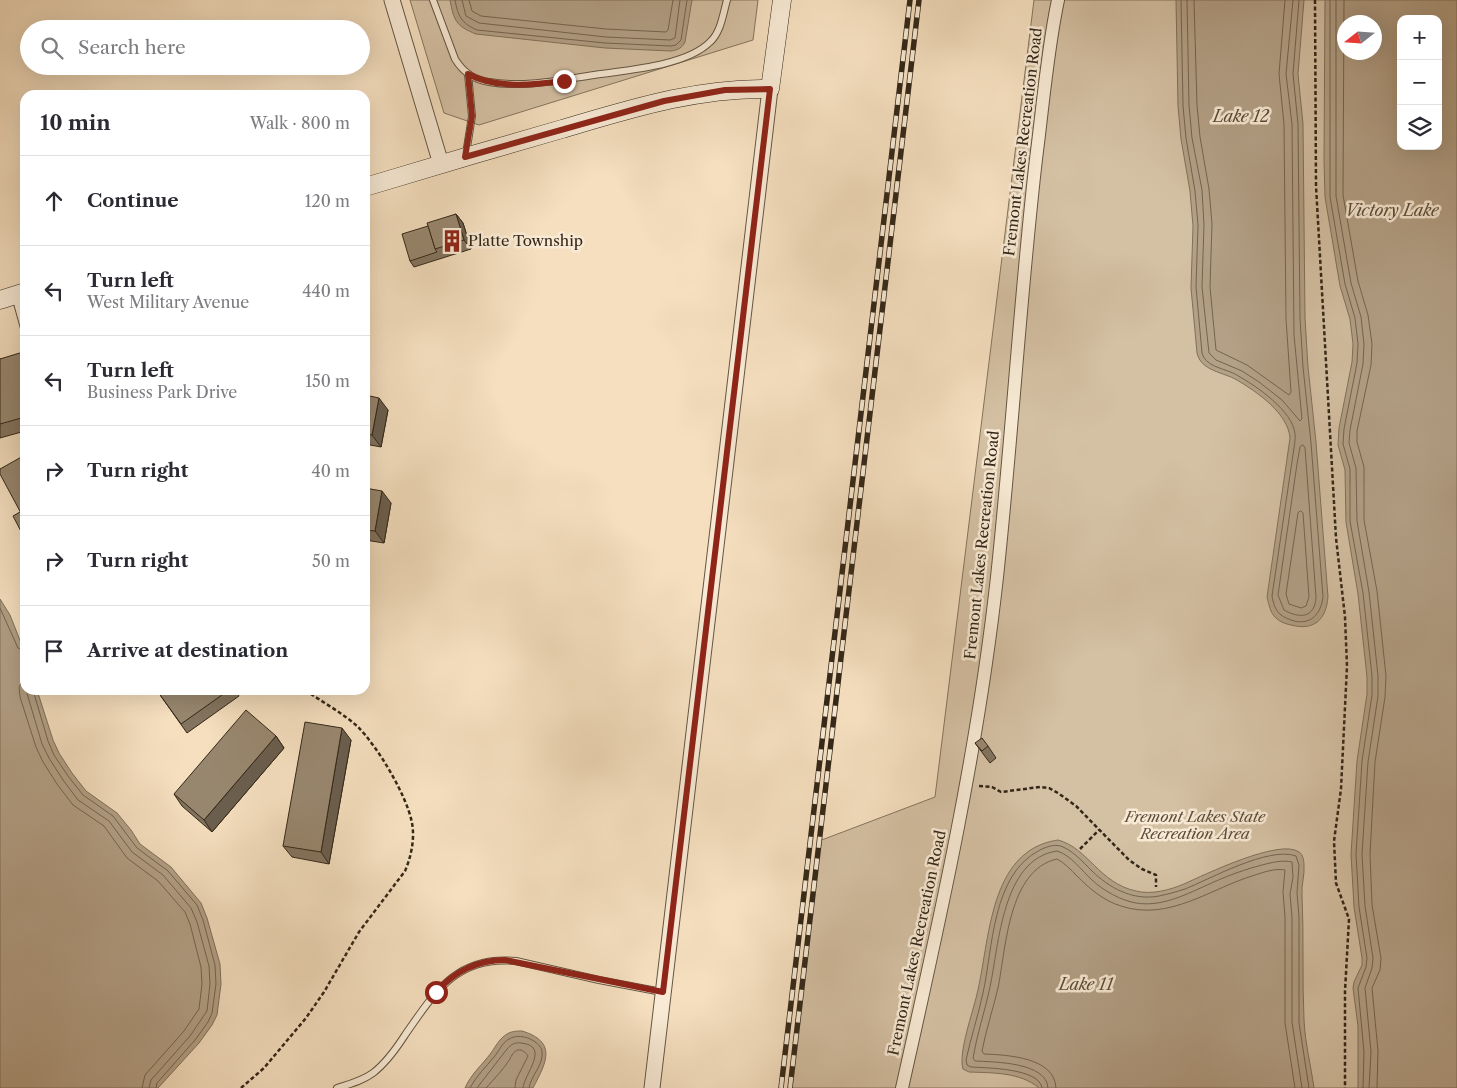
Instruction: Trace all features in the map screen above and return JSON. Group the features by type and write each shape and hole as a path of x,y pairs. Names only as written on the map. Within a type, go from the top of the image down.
{"main road":[{"path":"370,186 664,101 725,90 770,89 782,0"}],"street":[{"path":"392,0 442,164"},
{"name":"Fremont Lakes Recreation Road","path":"902,1088 945,896 980,704 1006,485 1031,206 1047,63 1058,0"},
{"path":"652,1088 770,89"}],"lane":[{"path":"433,0 460,68 468,74 487,82 507,84 543,84 660,64 700,49 717,34 727,0"},
{"path":"465,157 472,116 468,74"},
{"path":"13,296 20,317"},
{"path":"338,1088 364,1079 376,1070 396,1050 428,1003 444,984 466,969 486,961 516,961 663,992"}],"path":[{"path":"1315,0 1316,186 1336,538 1345,616 1347,666 1341,789 1334,842 1336,883 1349,920 1345,991 1345,1088"},
{"path":"241,1088 264,1068 306,1018 324,992 359,932 405,871 412,848 414,835 407,807 378,753 358,728 312,695"},
{"path":"966,784 992,787 1001,792 1040,787 1049,788 1066,798 1129,860 1142,869 1156,875 1156,887"},
{"path":"1080,849 1098,830"}],"green space":[{"path":"410,0 758,0 753,40 479,125 444,113"},
{"name":"Fremont Lakes State Recreation Area","path":"1034,0 1457,0 1457,1088 790,1088 819,841 935,797"}],"water":[{"path":"450,0 692,0 685,42 680,48 671,51 605,48 476,34 457,22"},
{"name":"Lake 12","path":"1176,0 1304,0 1298,74 1303,124 1305,318 1328,597 1325,612 1312,625 1299,626 1283,623 1274,616 1267,597 1290,438 1288,429 1278,412 1262,397 1237,380 1203,364 1197,353 1191,288 1193,226 1178,106"},
{"name":"Victory Lake","path":"1325,0 1457,0 1457,1088 1358,1088 1358,1026 1353,988 1362,965 1362,958 1354,907 1351,854 1357,761 1367,694 1367,677 1358,594 1346,522 1345,470 1338,445 1339,428 1352,362 1353,344 1350,319 1340,286 1325,197"},
{"path":"0,599 10,615 20,640 20,695 39,695 59,753 86,791 117,813 140,844 171,867 201,903 220,964 221,984 217,1015 212,1025 199,1043 158,1088 0,1088"},
{"name":"Lake 11","path":"1058,840 1078,850 1112,881 1123,887 1142,892 1167,890 1242,859 1260,854 1289,849 1299,852 1302,856 1304,869 1302,891 1304,1020 1314,1088 1039,1088 1015,1076 969,1072 963,1069 964,1043 977,994 990,925 996,901 1005,879 1018,861 1035,847"},
{"path":"522,1031 541,1041 545,1047 545,1062 533,1088 465,1088 473,1074 502,1038 511,1032"}],"building":[{"path":"456,214 464,240 435,249 427,223"},
{"path":"428,226 437,252 410,261 402,234"},
{"path":"20,353 20,418 0,424 0,359"},
{"path":"370,396 379,398 372,435 370,435"},
{"path":"20,458 20,511 0,474 0,469"},
{"path":"370,489 382,491 375,531 370,530"},
{"path":"20,512 20,529 13,516"},
{"path":"160,695 222,695 181,724"},
{"path":"246,710 276,736 204,820 174,794"},
{"path":"305,722 342,728 321,852 283,846"},
{"path":"982,738 988,746 982,751 975,743"}],"railway":[{"path":"781,1088 910,0"},
{"path":"790,1088 919,0"}],"place":[{"name":"Platte Township","path":"452,241"}],"route":[{"path":"436,992 452,977 466,969 486,961 495,960 516,961 663,992 770,89 725,90 664,101 465,157 472,116 468,74 476,79 487,82 507,84 543,84 564,81"}]}
